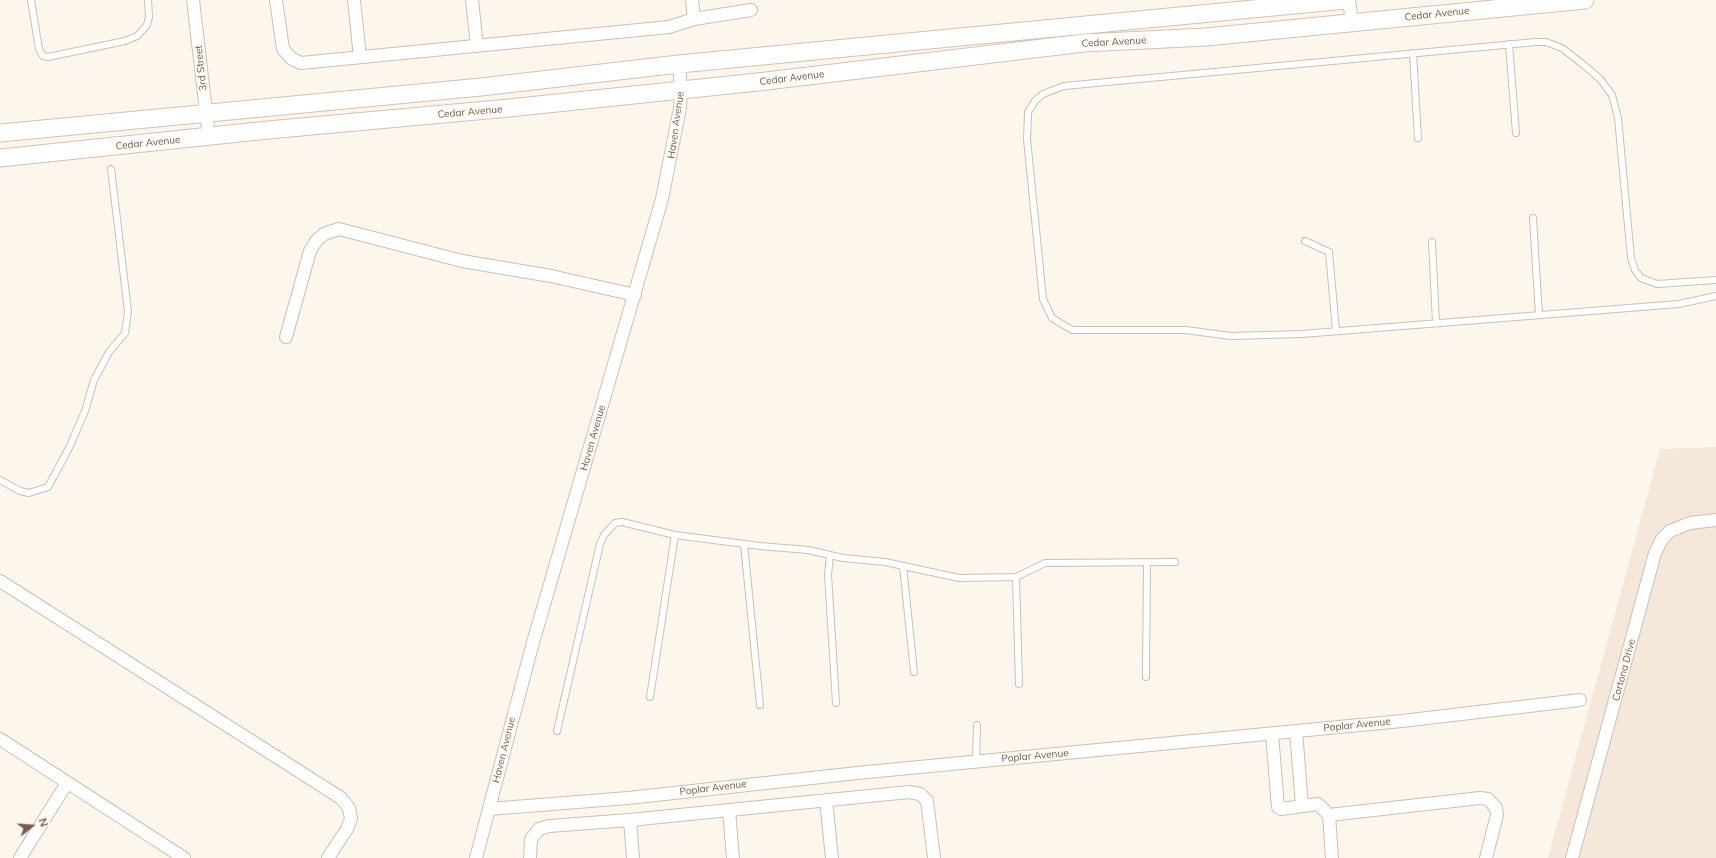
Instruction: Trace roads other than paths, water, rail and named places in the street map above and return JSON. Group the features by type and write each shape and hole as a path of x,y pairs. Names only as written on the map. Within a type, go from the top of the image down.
{"main road":[{"name":"Cedar Avenue","path":"0,133 481,87 679,64 976,37 1346,0"},
{"name":"Cedar Avenue","path":"0,158 681,90 1084,43 1206,37 1585,0"},
{"path":"976,37 978,56"}],"street":[{"name":"3rd Street","path":"193,0 209,137"},
{"path":"276,0 283,49 292,59 301,63 669,27 694,19 751,10"},
{"path":"354,0 360,57"},
{"path":"472,0 477,46"},
{"path":"692,0 694,19"},
{"path":"1349,0 1352,23"},
{"name":"Haven Avenue","path":"476,858 532,646 662,199 671,160 681,90 679,64"},
{"path":"286,337 310,251 316,241 324,234 339,228 462,261 551,276 635,295"},
{"name":"Cortona Drive","path":"1572,858 1655,553 1662,539 1670,531 1690,523 1716,520"},
{"path":"0,581 341,798 349,808 351,820 347,829 328,858"},
{"name":"Poplar Avenue","path":"489,809 628,798 976,762 1272,734 1580,700"},
{"path":"1296,731 1302,806"},
{"path":"1272,734 1278,807 1281,809 1318,804 1329,815 1332,858"},
{"path":"0,739 184,858"},
{"path":"20,858 67,783"},
{"path":"530,858 531,839 539,829 561,824 630,820 909,792 920,794 926,801 934,858"},
{"path":"1329,815 1480,798 1488,799 1496,808 1497,815 1486,858"},
{"path":"826,800 832,858"},
{"path":"729,810 733,858"},
{"path":"630,820 632,858"}],"lane":[{"path":"31,0 39,49 43,56 48,58 126,41 137,36 147,25 149,17 148,0"},
{"path":"1716,280 1657,284 1641,278 1635,270 1631,258 1618,118 1612,95 1600,79 1562,48 1546,42 1509,44 1060,87 1039,96 1028,112 1027,139 1042,299 1055,321 1072,330 1185,330 1231,336 1266,336 1679,304 1716,296"},
{"path":"1509,44 1516,133"},
{"path":"1413,53 1418,138"},
{"path":"0,480 20,491 29,493 48,487 69,448 85,410 94,380 108,352 125,333 128,320 124,272 111,169"},
{"path":"1532,218 1539,315"},
{"path":"1306,241 1329,252 1336,331"},
{"path":"1432,242 1436,323"},
{"path":"557,731 600,544 604,535 615,524 622,522 674,535 808,550 830,555 885,562 959,578 1016,577 1045,563 1147,564 1175,562"},
{"path":"650,697 674,535"},
{"path":"744,544 760,706"},
{"path":"830,555 828,575 836,704"},
{"path":"1146,677 1147,564"},
{"path":"903,566 914,672"},
{"path":"1016,577 1019,684"},
{"path":"976,762 977,725"}]}
